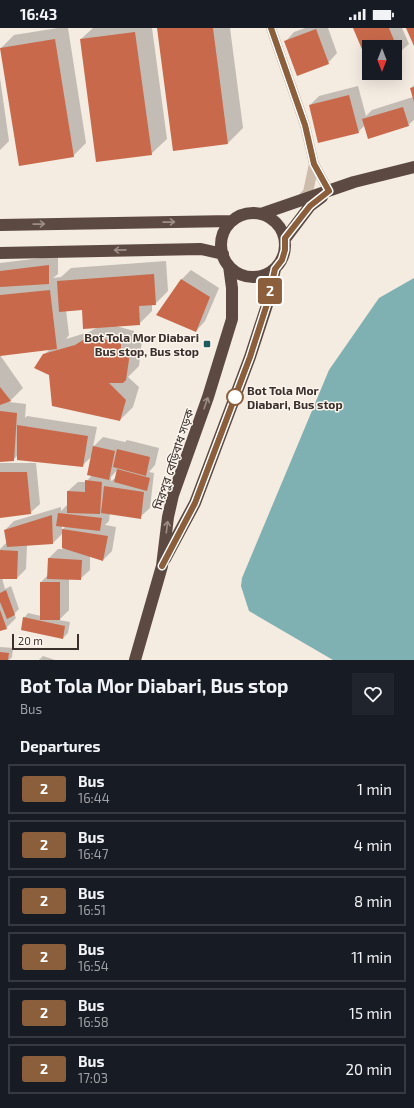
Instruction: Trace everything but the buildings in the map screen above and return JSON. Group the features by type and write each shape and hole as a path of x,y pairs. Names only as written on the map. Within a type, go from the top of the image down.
{"highway":[{"path":"0,225 232,221 246,215 261,214 354,182 414,167"},
{"path":"285,238 310,206 329,191"},
{"path":"232,221 226,228 222,237 222,254 229,266 237,273 247,277 257,278 267,275 275,269 282,260 285,250 285,238 276,223 261,214"},
{"path":"0,253 201,249 222,254"},
{"name":"মিরপুর বেড়িবাধ সড়ক","path":"135,660 162,566 168,517 174,495 208,397 232,319 232,288 229,266"},
{"path":"162,566 195,503 250,357 267,304 275,269"}],"street":[{"path":"271,28 305,125 314,164 329,191"},
{"path":"301,200 308,192 314,164"}],"water":[{"path":"414,278 414,660 333,660 249,611 241,586 242,578 329,370 379,298"}],"bus line":[{"name":"2","path":"162,566 195,503 250,357 267,304 275,269 282,260 285,250 285,238 310,206 329,191 314,164 305,125 271,28"}],"place":[{"name":"Bot Tola Mor Diabari Bus stop, Bus stop","path":"207,344"},
{"name":"Bot Tola Mor Diabari, Bus stop","path":"235,397"}]}
